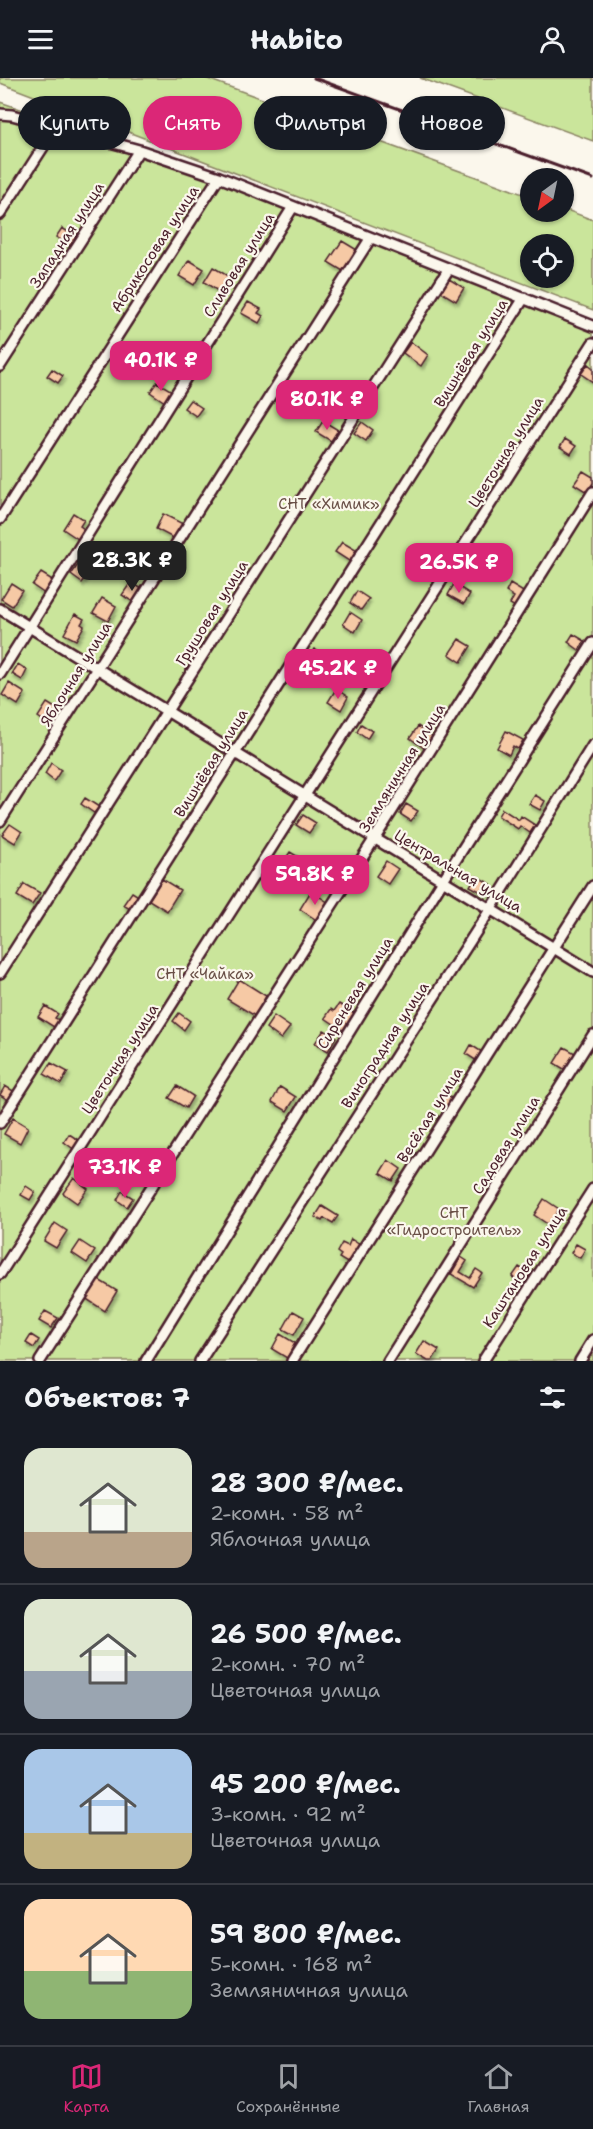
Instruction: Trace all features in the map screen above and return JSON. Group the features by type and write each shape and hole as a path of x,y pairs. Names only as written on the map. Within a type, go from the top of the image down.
{"street":[{"path":"0,114 18,117"},
{"path":"131,148 219,177 593,326"},
{"path":"0,214 41,150"},
{"name":"Западная улица","path":"0,366 139,150"},
{"name":"Абрикосовая улица","path":"0,519 219,177"},
{"name":"Сливовая улица","path":"0,674 293,207"},
{"name":"Яблочная улица","path":"0,821 370,239"},
{"name":"Грушовая улица","path":"0,973 448,270"},
{"name":"Вишнёвая улица","path":"0,1123 524,298"},
{"name":"Цветочная улица","path":"0,1274 593,343"},
{"name":"Земляничная улица","path":"40,1361 375,838 593,492"},
{"name":"Центральная улица","path":"0,609 593,972"},
{"name":"Сиреневая улица","path":"146,1361 443,879 593,643"},
{"name":"Виноградная улица","path":"200,1361 490,910 593,745"},
{"name":"Весёлая улица","path":"292,1361 593,886"},
{"name":"Садовая улица","path":"388,1361 593,1035"},
{"name":"Каштановая улица","path":"483,1361 593,1189"},
{"path":"580,1361 593,1340"}],"green space":[{"path":"0,78 205,78 254,96 254,150 387,150 387,144 520,193 520,222 574,222 574,213 593,220 593,310 536,288 574,288 574,234 520,234 520,282 175,150 242,150 242,96 143,96 143,138 131,133 131,96 34,96 0,83"},
{"path":"420,78 593,78 593,141 505,109 505,96 469,96"},
{"path":"0,102 18,108 18,150 131,150 131,147 219,177 593,326 593,1361 0,1361"}],"building":[{"path":"62,228 76,237 70,246 56,237"},
{"path":"342,241 357,250 343,271 328,262"},
{"path":"189,260 204,269 194,285 179,276"},
{"path":"213,267 231,278 221,293 204,282"},
{"path":"449,279 464,288 456,301 441,292"},
{"path":"248,302 261,309 258,313 263,316 259,323 241,313"},
{"path":"411,342 428,355 421,366 403,353"},
{"path":"588,364 593,368 593,382 581,374"},
{"path":"52,369 63,376 58,383 47,376"},
{"path":"157,382 172,391 165,402 150,392"},
{"path":"190,400 202,408 196,416 184,408"},
{"path":"323,421 338,430 331,441 316,432"},
{"path":"362,422 373,430 366,441 354,433"},
{"path":"565,439 576,446 571,454 560,447"},
{"path":"583,471 593,477 593,483 587,492 574,484"},
{"path":"73,513 84,520 80,526 84,529 78,539 63,529"},
{"path":"163,514 183,524 175,539 156,529"},
{"path":"342,542 359,552 352,563 335,552"},
{"path":"82,559 94,566 82,583 71,575"},
{"path":"41,573 54,581 45,594 32,585"},
{"path":"131,582 142,589 133,602 122,595"},
{"path":"11,583 22,590 12,606 1,599"},
{"path":"454,584 470,594 464,604 448,595"},
{"path":"510,584 525,593 517,608 510,604 514,597 506,592"},
{"path":"357,591 369,599 361,610 350,603"},
{"path":"102,598 116,606 108,621 93,613"},
{"path":"350,612 362,620 355,632 343,624"},
{"path":"75,614 84,619 81,624 84,626 76,640 64,634"},
{"path":"573,634 585,641 579,650 568,642"},
{"path":"459,639 471,646 461,662 449,654"},
{"path":"314,649 327,657 323,663 333,669 327,677 305,663"},
{"path":"18,664 27,670 22,680 12,674"},
{"path":"9,683 25,693 18,705 2,695"},
{"path":"336,689 348,697 341,710 328,702"},
{"path":"47,703 65,714 59,724 56,722 53,727 38,717"},
{"path":"361,724 372,731 367,739 357,732"},
{"path":"418,726 433,737 425,749 410,738"},
{"path":"506,731 523,740 518,749 513,746 509,755 497,748"},
{"path":"51,763 61,770 54,781 45,774"},
{"path":"535,795 545,801 540,810 529,804"},
{"path":"85,798 99,807 94,813 81,804"},
{"path":"406,804 418,811 411,821 400,814"},
{"path":"502,809 519,820 521,816 535,825 530,833 520,826 518,829 498,816"},
{"path":"303,815 316,823 309,833 296,825"},
{"path":"10,824 22,832 15,843 2,835"},
{"path":"290,852 305,861 297,873 282,864"},
{"path":"386,861 398,869 388,884 376,876"},
{"path":"476,876 491,884 485,894 470,886"},
{"path":"162,879 180,890 167,911 149,900"},
{"path":"24,884 40,893 32,905 17,896"},
{"path":"311,891 329,903 318,921 300,909"},
{"path":"132,892 140,897 132,910 123,905"},
{"path":"239,979 266,996 255,1016 227,999"},
{"path":"339,1004 354,1013 343,1030 325,1018 331,1009 334,1011"},
{"path":"45,1006 58,1014 55,1018 59,1020 54,1027 38,1017"},
{"path":"179,1013 190,1021 184,1030 173,1021"},
{"path":"274,1016 290,1027 281,1039 266,1028"},
{"path":"324,1030 336,1037 328,1051 315,1043"},
{"path":"471,1045 482,1052 477,1061 466,1054"},
{"path":"564,1047 575,1053 564,1069 554,1063"},
{"path":"51,1063 68,1072 61,1084 44,1074"},
{"path":"5,1086 15,1092 10,1101 0,1095"},
{"path":"177,1086 193,1096 186,1108 169,1098"},
{"path":"280,1087 296,1097 287,1111 272,1102"},
{"path":"443,1093 453,1099 447,1108 437,1101"},
{"path":"13,1118 28,1127 20,1143 4,1134"},
{"path":"69,1134 80,1141 75,1150 64,1142"},
{"path":"388,1160 401,1169 393,1181 380,1173"},
{"path":"74,1178 88,1189 77,1203 63,1193"},
{"path":"26,1186 35,1192 30,1200 21,1195"},
{"path":"122,1191 133,1198 127,1207 117,1200"},
{"path":"544,1199 559,1209 549,1225 534,1215"},
{"path":"322,1206 338,1216 333,1223 324,1218 322,1221 315,1217"},
{"path":"55,1223 67,1231 56,1248 44,1241"},
{"path":"351,1239 360,1245 349,1264 339,1258 341,1255 337,1252 342,1243 348,1246"},
{"path":"80,1241 95,1251 87,1263 72,1253"},
{"path":"576,1244 585,1249 580,1258 571,1253"},
{"path":"461,1257 467,1261 460,1272 470,1278 476,1269 482,1273 473,1287 451,1274"},
{"path":"519,1267 530,1274 523,1284 512,1277"},
{"path":"97,1279 117,1291 105,1311 85,1298"},
{"path":"45,1311 58,1318 51,1328 39,1321"},
{"path":"293,1311 304,1317 294,1335 283,1329"},
{"path":"280,1334 295,1343 287,1358 272,1349"},
{"path":"31,1335 39,1340 34,1348 26,1343"},
{"path":"424,1341 439,1350 432,1361 416,1354"}],"railway":[{"path":"314,78 593,179"}],"park label":[{"name":"СНТ «Химик»","path":"329,504"},
{"name":"СНТ «Чайка»","path":"205,974"},
{"name":"СНТ «Гидростроитель»","path":"454,1222"}]}
